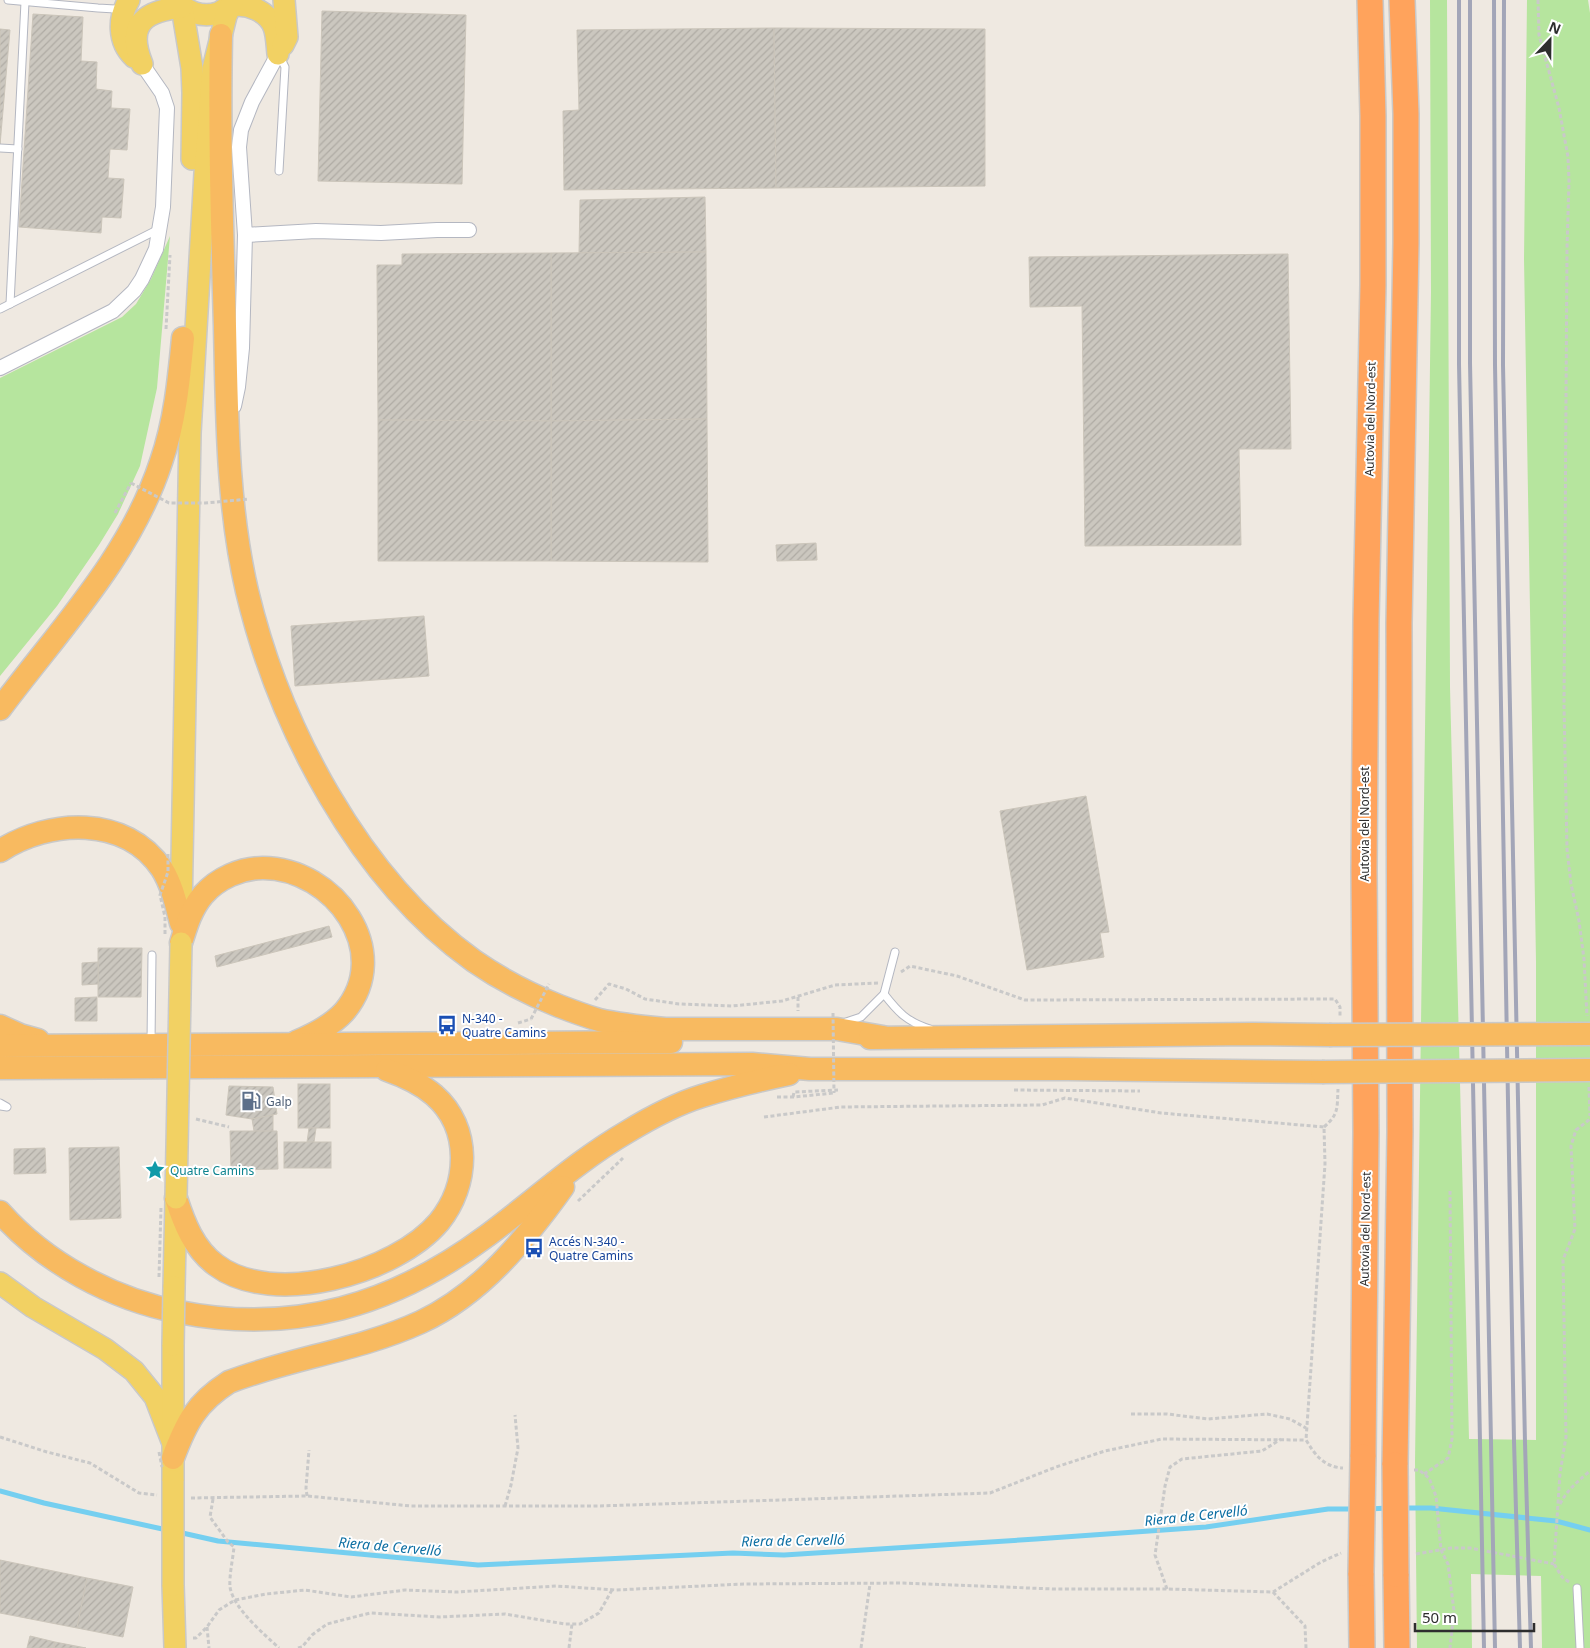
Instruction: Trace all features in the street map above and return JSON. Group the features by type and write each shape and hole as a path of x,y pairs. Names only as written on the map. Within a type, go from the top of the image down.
{"highway":[{"name":"Autovia del Nord-est","path":"1362,1648 1361,1573 1366,1132 1364,870 1366,600 1373,286 1370,0"},
{"path":"1396,1648 1395,1465 1400,1132 1399,623 1406,243 1406,114 1402,0"},
{"path":"221,35 219,114 228,431 232,499 238,544 247,590 265,656 293,727 324,787 365,849 419,913 472,959 496,975 546,1001 598,1020 665,1028 837,1029 884,1037"},
{"path":"0,708 90,592 124,542 139,515 162,460 170,431 176,400 175,336"},
{"path":"0,851 34,835 55,830 77,827 113,831 141,846 162,868 173,892 181,933"},
{"path":"181,933 203,895 224,878 254,868 272,868 288,871 317,884 337,900 346,911 359,941 362,969 358,985 352,1000 331,1024 288,1045"},
{"path":"0,1026 20,1035 58,1046"},
{"path":"0,1046 837,1042 884,1037 957,1036 1590,1034"},
{"path":"2,1071 752,1064 810,1069 1068,1069 1322,1072 1589,1080"},
{"path":"176,1198 183,1221 202,1252 215,1265 227,1273 257,1283 288,1285 316,1282 353,1272 411,1246 438,1223 447,1210 461,1180 462,1146 458,1131 449,1113 435,1096 420,1084 377,1066"},
{"path":"0,1212 28,1238 55,1259 84,1277 112,1292 164,1310 209,1318 241,1320 275,1320 308,1316 340,1310 372,1300 403,1287 462,1254 581,1163 625,1133 678,1106 700,1096 810,1069"},
{"path":"165,1449 182,1433 206,1398 229,1382 404,1329 440,1312 468,1294 497,1268 581,1163"}],"main road":[{"path":"278,54 287,38 284,0"},
{"path":"142,64 131,55 122,38 121,21 127,3 158,11"},
{"path":"179,4 192,12 209,15 238,3 257,10 271,20 278,54"},
{"path":"165,1449 173,1345 190,433 208,118 213,69 221,35 238,3"},
{"path":"142,64 135,44 138,30 147,18 158,11 179,4"},
{"path":"179,4 191,56 193,93 190,197 175,336 190,433"},
{"path":"0,1284 33,1308 105,1349 134,1371 155,1397 174,1491 173,1585 180,1644"}],"street":[{"path":"228,431 238,387 242,348 245,235 240,147 242,130 252,102 278,54"},
{"path":"0,368 100,319 124,302 134,291 150,263 156,250 163,207 167,108 162,94 142,64"},
{"path":"245,235 316,231 381,233 469,230"}],"lane":[{"path":"8,0 115,9 127,3"},
{"path":"10,304 25,2"},
{"path":"278,54 284,67 279,171"},
{"path":"0,148 18,149"},
{"path":"0,309 160,228"},
{"path":"727,1029 773,1023 846,1022 861,1017 884,994 894,952"},
{"path":"151,1046 152,955"},
{"path":"884,994 899,1013 917,1025 957,1036"},
{"path":"1577,1588 1580,1648"}],"path":[{"path":"1538,0 1539,35 1559,108 1568,157 1564,705 1567,839 1571,884 1580,921 1586,1010"},
{"path":"170,249 175,336"},
{"path":"133,482 119,515 115,513 133,482"},
{"path":"133,482 169,503 205,503 249,499"},
{"path":"242,494 244,504"},
{"path":"588,997 595,1000 609,984 626,989 645,1000 679,1004 732,1006 782,1001 836,985 887,982 910,966 957,976 1025,1000 1336,999"},
{"path":"531,1019 549,984"},
{"path":"544,986 552,990"},
{"path":"798,996 798,1014"},
{"path":"833,1013 834,1093 793,1097 794,1092 838,1090"},
{"path":"1577,1588 1562,1577 1554,1564 1560,1473 1566,1437 1563,1260 1575,1229 1571,1146 1576,1130 1590,1118 1589,1080"},
{"path":"1009,1090 1145,1090"},
{"path":"764,1117 841,1107 1042,1105 1066,1098 1161,1114 1324,1127 1325,1164 1306,1440 1316,1456 1333,1468"},
{"path":"1424,1474 1448,1458 1452,1439 1450,1191"},
{"path":"1130,1414 1167,1414 1208,1419 1267,1414 1290,1419 1306,1428"},
{"path":"505,1506 518,1448 515,1415"},
{"path":"0,1437 47,1452 90,1462 139,1493 174,1491 213,1499 307,1496 411,1506 609,1506 990,1493 1056,1467 1104,1451 1162,1439 1306,1440"},
{"path":"1167,1589 1155,1555 1165,1486 1170,1466 1182,1459 1262,1451 1281,1439"},
{"path":"307,1496 309,1450"},
{"path":"1419,1470 1429,1478 1436,1496 1441,1550 1448,1564 1454,1610 1450,1648"},
{"path":"1559,1507 1565,1495 1590,1471"},
{"path":"213,1499 210,1517 228,1542 234,1547 230,1586 235,1600 255,1626 279,1648"},
{"path":"1416,1554 1452,1548 1470,1548 1554,1564"},
{"path":"180,1644 196,1638 219,1610 235,1600 266,1594 305,1590 350,1597 405,1590 457,1592 556,1586 612,1590 744,1584 870,1584 1273,1592 1321,1562 1341,1553"},
{"path":"861,1648 870,1584"},
{"path":"298,1648 302,1647 312,1635 327,1624 370,1613 439,1617 504,1614 580,1624 599,1613 612,1590"},
{"path":"1273,1592 1305,1626 1306,1648"},
{"path":"569,1648 572,1624"},
{"path":"206,1627 209,1648"}],"green space":[{"path":"1430,0 1447,0 1450,687 1469,1439 1536,1440 1536,961 1524,259 1527,0 1588,0 1590,13 1590,1648 1542,1648 1541,1576 1471,1574 1472,1648 1417,1648 1415,1462 1431,292"},
{"path":"170,236 157,388 140,466 118,514 99,545 57,606 0,676 0,378 122,317 136,304 151,279"}],"building":[{"path":"322,11 466,15 462,184 318,181"},
{"path":"33,14 83,17 81,61 97,62 96,89 112,91 111,108 130,109 127,150 110,149 108,178 124,179 121,218 102,217 101,233 19,227"},
{"path":"774,28 776,188 564,190 563,111 579,110 577,30"},
{"path":"774,28 985,29 985,186 776,188"},
{"path":"0,29 10,30 0,145"},
{"path":"705,197 706,252 579,253 580,200"},
{"path":"706,252 707,419 551,421 551,253"},
{"path":"551,253 551,421 378,420 377,265 402,265 402,254"},
{"path":"1288,254 1291,449 1239,449 1241,545 1085,546 1082,306 1030,307 1029,257"},
{"path":"707,419 708,562 551,561 551,421"},
{"path":"378,420 551,421 551,561 378,561"},
{"path":"816,543 817,560 777,561 776,545"},
{"path":"424,616 429,676 295,686 291,626"},
{"path":"1086,796 1109,932 1100,933 1104,957 1027,970 1000,811"},
{"path":"329,926 332,937 217,967 215,956"},
{"path":"98,948 142,948 141,997 98,997"},
{"path":"98,962 98,984 82,985 82,963"},
{"path":"97,997 97,1021 75,1021 75,998"},
{"path":"298,1084 330,1084 330,1128 298,1128"},
{"name":"Galp","path":"229,1086 273,1087 277,1114 252,1119 226,1115"},
{"path":"273,1115 273,1131 254,1131 252,1119"},
{"path":"309,1128 316,1128 314,1142 307,1142"},
{"path":"230,1131 277,1131 278,1169 231,1170"},
{"path":"284,1142 331,1142 331,1168 284,1168"},
{"path":"119,1147 121,1218 70,1220 69,1148"},
{"path":"45,1148 46,1173 14,1174 14,1149"},
{"path":"0,1560 87,1578 77,1628 0,1613"},
{"path":"87,1578 133,1587 123,1637 77,1628"},
{"path":"30,1636 55,1642 54,1648 27,1648"},
{"path":"55,1642 86,1648 54,1648"}],"waterway":[{"name":"Riera de Cervelló","path":"0,1491 44,1503 167,1530"},
{"name":"Riera de Cervelló","path":"1369,1509 1388,1508"},
{"name":"Riera de Cervelló","path":"1401,1508 1431,1508 1556,1521 1590,1530"},
{"name":"Riera de Cervelló","path":"178,1532 218,1541 478,1565 733,1553 784,1555 1036,1539 1206,1527 1328,1509 1355,1509"}],"railway":[{"path":"1459,0 1459,364 1484,1648"},
{"path":"1470,0 1470,363 1495,1648"},
{"path":"1494,0 1495,365 1514,1441 1520,1648"},
{"path":"1504,0 1503,365 1525,1443 1531,1648"}],"place":[{"name":"N-340 - Quatre Camins","path":"447,1025"},
{"name":"Galp","path":"251,1101"},
{"name":"Quatre Camins","path":"155,1170"},
{"name":"Accés N-340 - Quatre Camins","path":"534,1248"}]}
